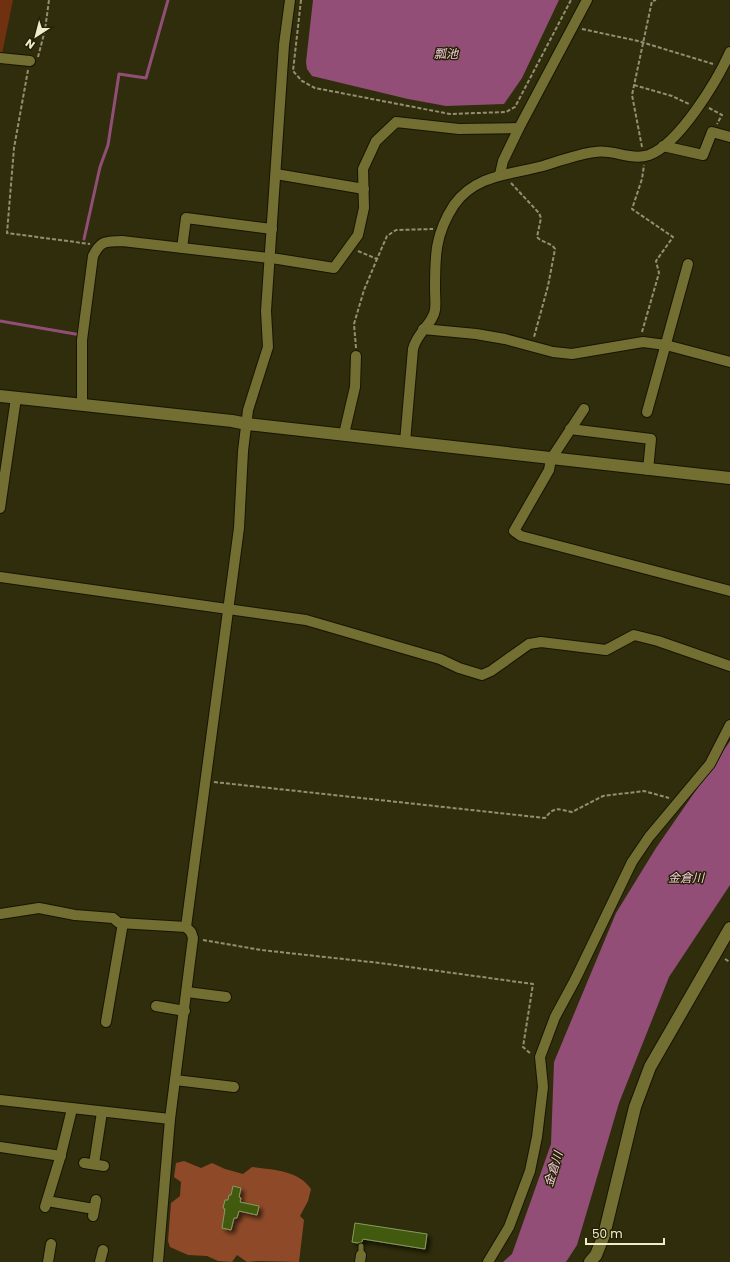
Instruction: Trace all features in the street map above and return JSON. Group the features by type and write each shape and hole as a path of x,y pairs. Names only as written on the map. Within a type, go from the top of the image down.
{"street":[{"path":"186,927 239,528 248,410 268,347 266,311 284,45 290,0"},
{"path":"504,174 503,161 587,0"},
{"path":"405,442 413,349 415,341 423,329 432,320 435,310 435,263 438,235 454,206 464,194 477,184 504,174 538,168 596,151 629,156 648,155 663,146 698,105 723,67 730,52"},
{"path":"0,58 30,61"},
{"path":"82,405 82,340 93,256 98,246 104,242 122,241 334,268 358,235 364,208 363,169 376,141 396,122 459,129 519,128"},
{"path":"663,146 703,155 712,132 730,137"},
{"path":"276,174 364,189"},
{"path":"182,248 186,218 272,229"},
{"path":"647,412 688,264"},
{"path":"423,329 476,334 505,339 553,352 572,354 639,343 666,345 730,362"},
{"path":"344,434 356,387 356,356"},
{"path":"0,396 232,421 247,424 648,470 730,478"},
{"path":"0,508 16,398"},
{"path":"584,409 551,459 549,470 514,531 521,536 730,590"},
{"path":"570,429 651,439 648,470"},
{"path":"0,577 306,620 440,658 459,668 482,675 491,671 529,644 541,642 606,650 634,635 658,641 730,666"},
{"path":"488,1262 509,1227 530,1171 537,1137 543,1087 540,1057 554,1017 575,980 632,862 649,837 710,764 730,725"},
{"path":"0,914 39,908 75,915 113,918 123,923 186,927 191,932 193,938 185,1011 170,1119 158,1262"},
{"path":"106,1022 123,923"},
{"path":"592,1261 604,1235 635,1107 650,1067 730,928"},
{"path":"187,992 226,997"},
{"path":"156,1006 185,1011"},
{"path":"175,1080 234,1087"},
{"path":"0,1100 170,1119"},
{"path":"72,1109 61,1156 46,1204 95,1208"},
{"path":"94,1164 102,1112"},
{"path":"0,1147 61,1156"},
{"path":"48,1262 51,1244"},
{"path":"100,1262 103,1250"}],"path":[{"path":"49,0 39,57 30,61 14,148 7,233 86,243 98,246"},
{"path":"302,0 294,71 302,81 315,88 450,114 506,112 516,107 571,0"},
{"path":"639,343 659,273 656,261 673,237 632,209 642,179 644,156 632,103 632,95 652,1 656,0"},
{"path":"573,27 642,43 723,67"},
{"path":"634,85 672,96 722,115 712,132"},
{"path":"504,174 513,186 539,213 541,218 537,237 553,246 555,249 548,286 532,346"},
{"path":"356,356 354,324 364,290 387,236 396,230 441,229"},
{"path":"349,247 377,259"},
{"path":"205,781 545,818 552,810 557,808 572,812 603,796 644,791 680,801"},
{"path":"193,938 261,950 380,963 533,984 523,1047 531,1054 540,1057"}],"shaded area":[{"path":"0,0 13,0 2,54 0,54"},
{"path":"184,1161 201,1168 212,1163 225,1169 243,1174 252,1167 276,1170 292,1174 306,1183 311,1189 308,1201 300,1216 304,1220 299,1262 247,1262 237,1255 232,1262 218,1261 207,1256 188,1255 170,1247 168,1241 171,1203 180,1196 181,1182 174,1177 176,1163"}],"water":[{"name":"瓢池","path":"313,0 559,0 522,78 504,104 446,106 408,99 312,76 307,69 306,62"},
{"name":"金倉川","path":"730,741 730,885 669,977 619,1103 577,1245 566,1262 503,1262 512,1254 551,1144 554,1062 616,913 656,848"}],"building":[{"path":"233,1186 241,1188 239,1197 241,1198 240,1202 259,1206 257,1215 239,1211 237,1218 234,1218 231,1230 222,1228 225,1200 228,1200 229,1195 231,1195"},
{"path":"355,1223 427,1234 425,1249 363,1239 362,1242 352,1242"}],"waterway":[{"path":"84,239 100,167 108,145 119,74 146,78 168,0"},
{"path":"0,321 81,335"}]}
